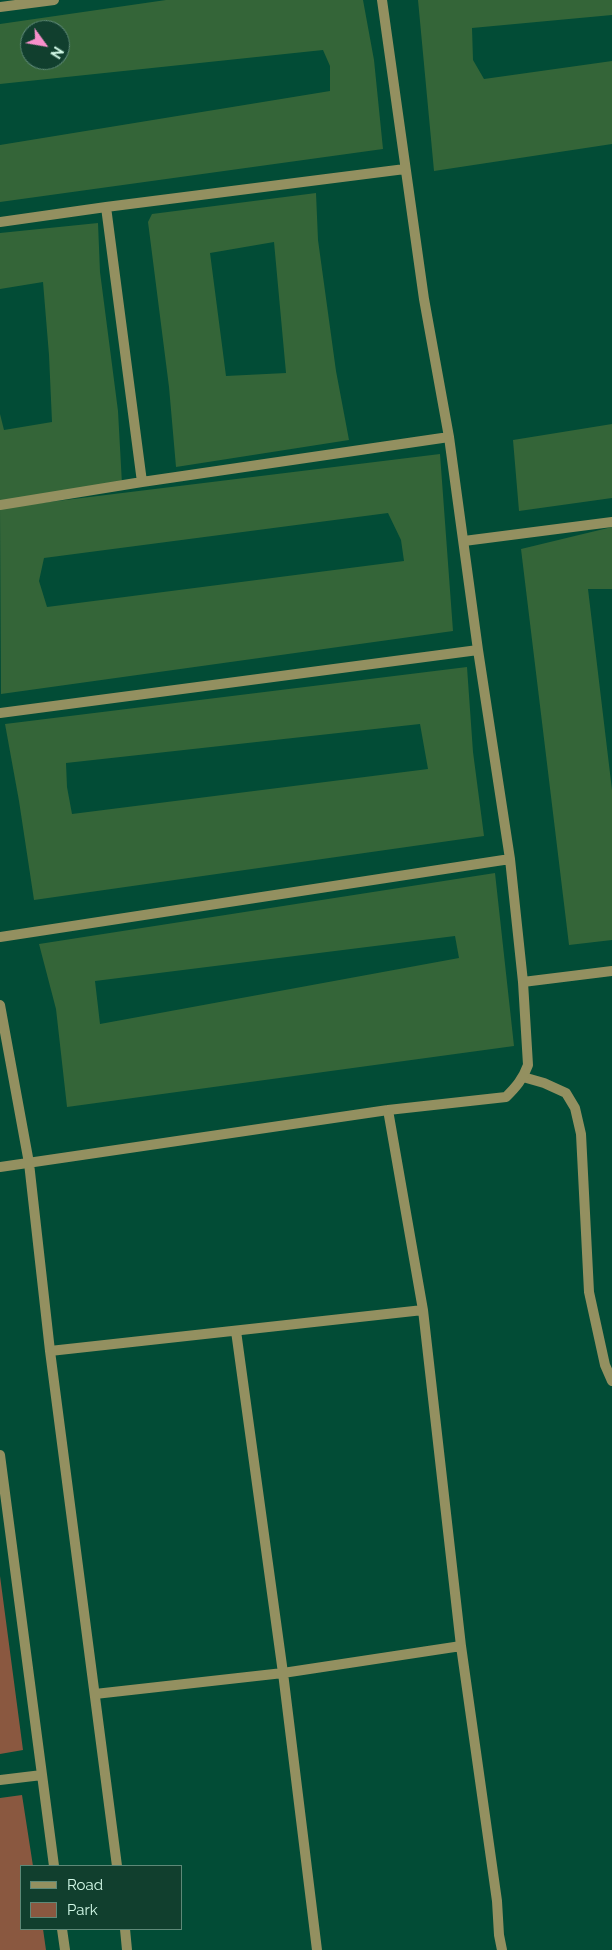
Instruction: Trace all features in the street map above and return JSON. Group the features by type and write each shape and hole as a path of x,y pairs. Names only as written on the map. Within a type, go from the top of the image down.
{"street":[{"path":"0,7 54,0"},
{"path":"0,1167 388,1110 506,1097 516,1087 528,1066 523,982 510,859 478,650 449,437 424,299 382,0"},
{"path":"0,222 405,169"},
{"path":"106,207 142,482"},
{"path":"0,505 449,437"},
{"path":"464,541 612,522"},
{"path":"0,713 478,650"},
{"path":"0,937 510,859"},
{"path":"523,982 612,971"},
{"path":"0,1005 28,1163 50,1351 117,1865"},
{"path":"523,1077 544,1083 566,1093 575,1108 581,1134 589,1292 605,1365 612,1381"},
{"path":"388,1110 423,1310 461,1646 498,1902 499,1935 502,1950"},
{"path":"50,1351 423,1310"},
{"path":"236,1331 283,1673 318,1950"},
{"path":"0,1455 54,1865"},
{"path":"95,1694 283,1673 461,1646"},
{"path":"0,1780 42,1776"},
{"path":"62,1930 65,1950"},
{"path":"125,1930 127,1950"}],"green space":[{"path":"0,1576 23,1750 0,1754"},
{"path":"22,1795 33,1865 20,1865 20,1930 43,1930 46,1950 0,1950 0,1798"}],"building":[{"path":"166,0 363,0 374,60 383,149 0,202 0,145 330,91 330,66 323,50 0,84 0,24 20,21 20,70 70,70 70,20 28,20"},
{"path":"418,0 612,0 612,15 472,28 473,60 484,79 612,61 612,144 434,171"},
{"path":"316,193 318,240 336,371 349,440 176,467 169,387 148,222 152,214","holes":["274,242 286,373 226,376 210,253"]},
{"path":"98,223 100,272 118,411 122,484 0,502 0,414 4,430 52,422 43,282 0,289 0,233"},
{"path":"612,424 612,498 519,511 513,440"},
{"path":"440,454 453,631 1,694 0,508","holes":["388,513 401,540 404,561 47,607 39,581 44,558"]},
{"path":"612,527 612,589 588,589 612,790 612,940 569,945 521,549"},
{"path":"467,667 473,752 484,836 34,900 5,724","holes":["420,724 428,769 72,814 67,787 66,763"]},
{"path":"495,873 514,1046 67,1107 56,1009 39,944","holes":["455,936 459,958 100,1024 95,981"]}]}
